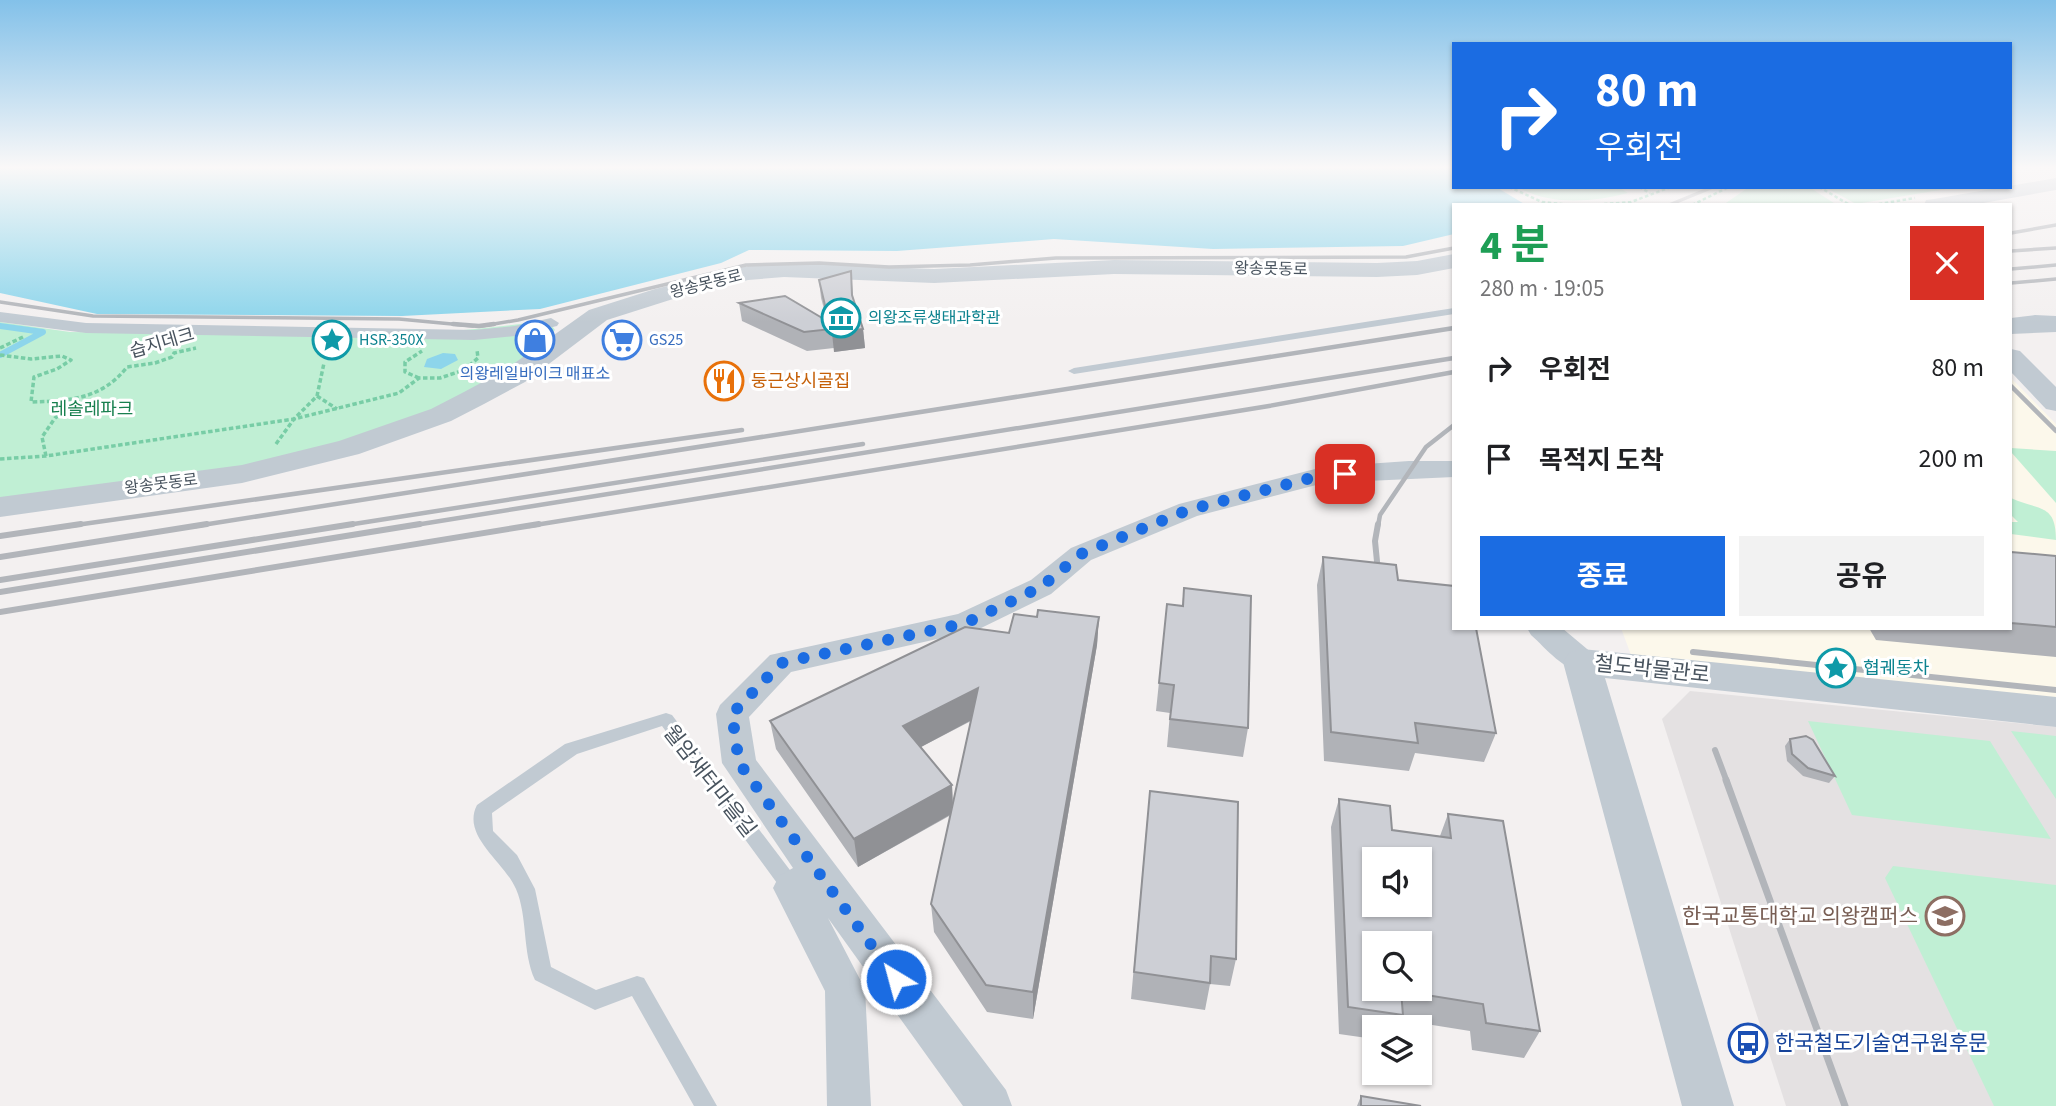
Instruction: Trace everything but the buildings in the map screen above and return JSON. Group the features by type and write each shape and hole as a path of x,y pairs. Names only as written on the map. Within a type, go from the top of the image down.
{"street":[{"name":"왕송못동로","path":"0,507 242,474 349,448 441,415 474,398 515,376 598,316 664,294 748,273 785,270 934,276 1114,267 1377,270 1417,268 1452,261"},
{"path":"0,317 86,328 474,335 515,331 551,323"},
{"path":"2012,326 2056,324"},
{"path":"2012,358 2056,403"},
{"path":"990,1106 804,880 739,763 732,714 781,663 966,623 1041,587 1081,554 1188,510 1323,475 1452,469"},
{"path":"1544,630 1582,662"},
{"name":"철도박물관로","path":"1708,1106 1582,662 2056,712"},
{"name":"월암새터마을길","path":"804,880 845,989 849,1106"}],"lane":[{"path":"1074,371 1452,310"},
{"name":"월암새터마을길","path":"706,1106 637,985 595,1000 542,973 526,889 510,861 484,834 483,810 570,749 666,719 804,880"}],"path":[{"path":"470,346 477,349 515,331"},
{"path":"0,348 32,332"},
{"name":"습지데크","path":"46,456 42,437 55,418 83,398 116,384 127,367 155,363 172,358 174,353 206,345"},
{"path":"431,348 420,351 405,362 405,372 419,378 440,378 464,370 478,358 477,349"},
{"name":"습지데크","path":"0,355 31,359 62,356 71,360 57,369 34,377 31,402 83,398"},
{"path":"271,451 293,419 317,396 324,363"},
{"path":"0,459 46,456 293,419 400,393 419,378"},
{"path":"317,396 337,409"}],"shaded area":[{"path":"2012,379 2056,424 2056,699 1631,655 1622,630 2012,630"},
{"name":"한국교통대학교 의왕캠퍼스","path":"1690,691 2056,727 2056,1106 1786,1106 1662,719"}],"green space":[{"name":"레솔레파크","path":"548,320 555,330 519,362 422,414 365,436 306,454 246,467 0,501 0,322 70,332 400,337"},
{"path":"2012,448 2056,451 2056,503 2012,453"},
{"path":"2012,498 2038,507 2049,514 2053,520 2056,540 2012,534 2012,522 2018,522 2012,516"},
{"path":"1808,721 1990,741 2051,839 1852,815"},
{"path":"2011,731 2056,736 2056,799"},
{"path":"1893,866 2056,885 2056,1106 1994,1106 1885,878"}],"water":[{"path":"0,219 1452,219 1452,234 1403,246 1213,249 1054,239 897,251 749,250 721,263 540,309 402,316 97,314 0,293"},
{"path":"443,353 455,354 458,360 441,369 424,367 427,359"}],"waterway":[{"path":"0,326 43,332 0,355"}],"railway":[{"path":"2012,233 2056,225"},
{"path":"494,324 746,265 819,263 889,267 970,265 1056,258 1406,257 1452,248"},
{"path":"2012,251 2056,248"},
{"path":"2012,269 2056,265"},
{"path":"2012,283 2056,279"},
{"path":"0,302 93,316 399,319 473,326"},
{"path":"453,324 494,324"},
{"path":"482,326 494,324"},
{"path":"196,526 1452,328"},
{"path":"409,526 1452,358"},
{"path":"529,526 1269,406 1452,372"},
{"path":"2012,387 2056,431"},
{"path":"1378,526 1380,515 1426,447 1452,427"},
{"path":"69,526 742,430"},
{"path":"341,526 863,444"},
{"path":"0,536 81,524"},
{"path":"0,557 207,524"},
{"path":"0,580 353,524"},
{"path":"0,592 420,524"},
{"path":"0,612 539,524"},
{"path":"1378,524 1375,541 1379,582"},
{"path":"1693,652 2056,690"},
{"path":"1715,750 1727,782"},
{"path":"1726,780 1845,1106"}],"place":[{"name":"의왕조류생태과학관","path":"841,318"},
{"name":"HSR-350X","path":"332,340"},
{"name":"의왕레일바이크 매표소","path":"535,340"},
{"name":"GS25","path":"622,340"},
{"name":"둥근상시골집","path":"724,381"},
{"name":"협궤동차","path":"1836,668"},
{"name":"한국교통대학교 의왕캠퍼스","path":"1945,916"},
{"name":"한국철도기술연구원후문","path":"1748,1043"}],"route":[{"path":"896,979 739,763 732,714 781,663 966,623 1041,587 1081,554 1188,510 1323,475 1345,474"}]}
